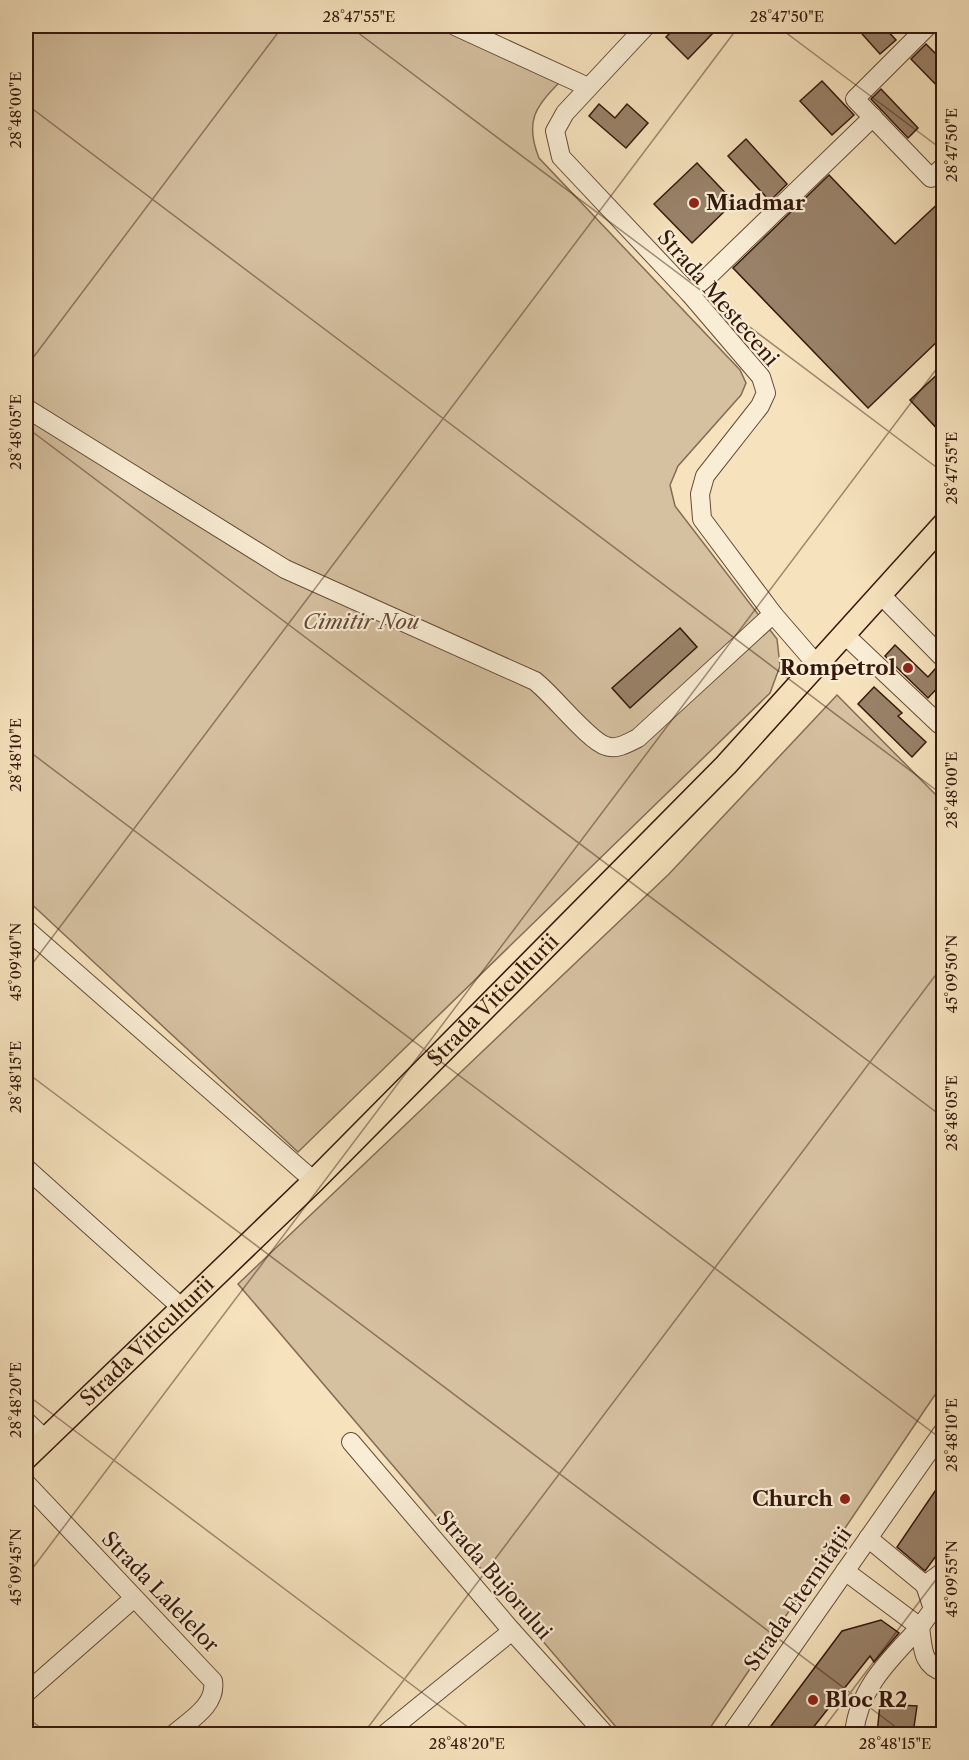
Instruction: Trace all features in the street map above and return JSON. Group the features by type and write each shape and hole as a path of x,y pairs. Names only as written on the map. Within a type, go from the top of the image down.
{"main road":[{"name":"Strada Viticulturii","path":"26,1458 314,1181 726,765 818,666 944,524"}],"street":[{"path":"455,26 588,87"},
{"path":"928,26 855,99 931,178 944,166"},
{"name":"Strada Mesteceni","path":"640,28 565,113 555,131 561,157 690,294 761,377 766,393 760,406 705,476 700,494 702,519 773,614 818,666"},
{"path":"690,294 873,117"},
{"path":"26,408 285,568 536,681 551,693 591,735 606,746 621,746 638,738 773,614"},
{"path":"881,595 944,659"},
{"path":"845,635 907,696 944,725"},
{"path":"26,929 314,1181"},
{"path":"26,1168 182,1308"},
{"path":"26,1421 45,1439"},
{"name":"Strada Eternității","path":"731,1734 944,1430"},
{"name":"Strada Bujorului","path":"351,1442 512,1631 605,1734"},
{"name":"Strada Lalelelor","path":"26,1483 133,1599 213,1681 215,1690 208,1704 174,1734"},
{"path":"854,1734 856,1713 878,1672 920,1627 933,1609 925,1585 868,1538"},
{"path":"845,1571 920,1627 928,1664 944,1672"},
{"path":"925,1585 944,1571"},
{"path":"26,1694 133,1599"},
{"path":"385,1734 512,1631"}],"green space":[{"name":"Cimitir Nou","path":"26,26 440,26 560,82 534,116 533,135 539,158 740,370 746,383 741,395 678,466 670,485 675,506 777,639 780,666 770,693 298,1152 26,899"},
{"path":"837,695 943,802 943,1383 706,1734 622,1734 238,1284 669,874"}],"building":[{"path":"677,26 705,26 713,33 688,59 666,37"},
{"path":"855,26 883,26 896,40 880,54"},
{"path":"926,44 936,54 944,47 944,93 911,59"},
{"path":"822,81 854,115 832,135 800,101"},
{"path":"881,89 918,128 908,138 871,99"},
{"path":"599,104 615,118 627,104 648,123 626,148 589,116"},
{"path":"746,139 787,184 770,201 728,156"},
{"name":"Miadmar","path":"697,163 734,202 692,243 654,204"},
{"path":"829,175 895,244 944,198 944,335 868,408 733,268"},
{"path":"944,368 944,436 910,400"},
{"path":"680,628 697,647 630,708 612,688"},
{"path":"895,645 928,677 935,669 944,677 944,681 928,698 885,656"},
{"path":"874,687 902,713 898,716 926,742 912,757 858,704"},
{"path":"944,1478 944,1545 925,1571 897,1547"},
{"name":"Bloc R2","path":"881,1620 899,1633 874,1662 870,1656 808,1734 765,1734 842,1631"},
{"path":"880,1704 917,1706 913,1734 877,1734"}],"place":[{"name":"Miadmar","path":"694,203"},
{"name":"Rompetrol","path":"908,668"},
{"name":"Church","path":"845,1499"},
{"name":"Bloc R2","path":"813,1700"}]}
